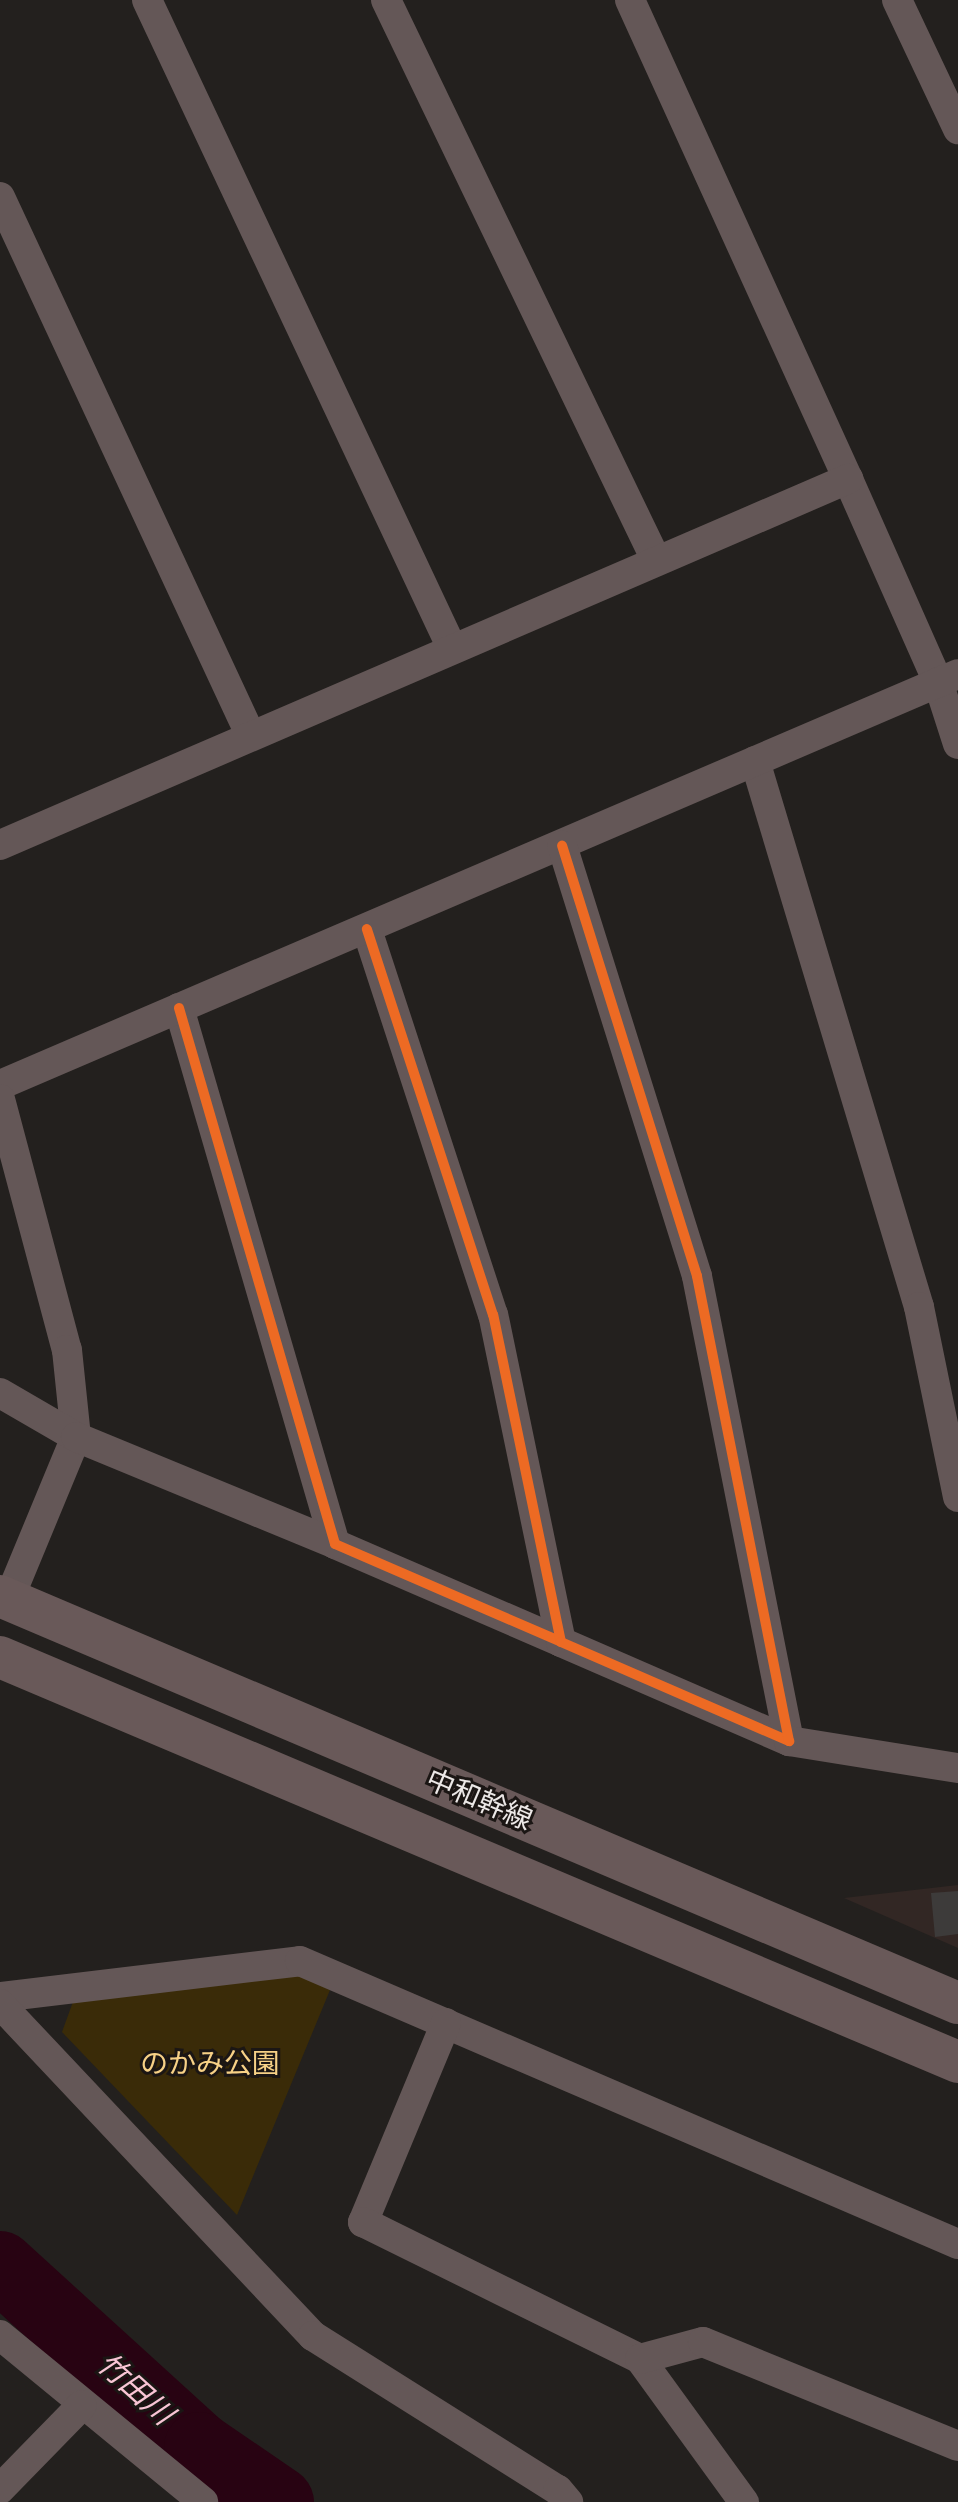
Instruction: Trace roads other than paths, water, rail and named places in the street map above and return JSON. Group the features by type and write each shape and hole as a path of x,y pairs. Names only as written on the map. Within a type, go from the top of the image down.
{"main road":[{"name":"中和幹線","path":"4,1599 958,2003"},
{"name":"中和幹線","path":"0,1657 958,2062"}],"street":[{"path":"147,0 451,646"},
{"path":"386,0 655,558"},
{"path":"630,0 848,479 948,678 958,744"},
{"path":"897,0 958,129"},
{"path":"0,197 250,734"},
{"path":"0,845 451,646 848,479"},
{"path":"0,1085 948,678"},
{"path":"755,761 919,1307 958,1497"},
{"path":"562,846 697,1276 789,1741"},
{"path":"367,929 493,1315 561,1642"},
{"path":"179,1008 335,1544"},
{"path":"0,1099 67,1350 76,1437 4,1599"},
{"path":"0,1393 76,1437 335,1544 789,1741 958,1768"},
{"path":"0,1997 300,1961 958,2244"},
{"path":"0,2004 313,2336 558,2490 568,2502"},
{"path":"446,2023 363,2222 640,2359 744,2502"},
{"path":"0,2335 203,2502"},
{"path":"640,2359 703,2342 958,2446"},
{"path":"0,2489 82,2405"}],"waterway":[{"name":"竹田川","path":"0,2266 199,2447 279,2502"}],"park label":[{"name":"のかみ公園","path":"210,2064"}]}
